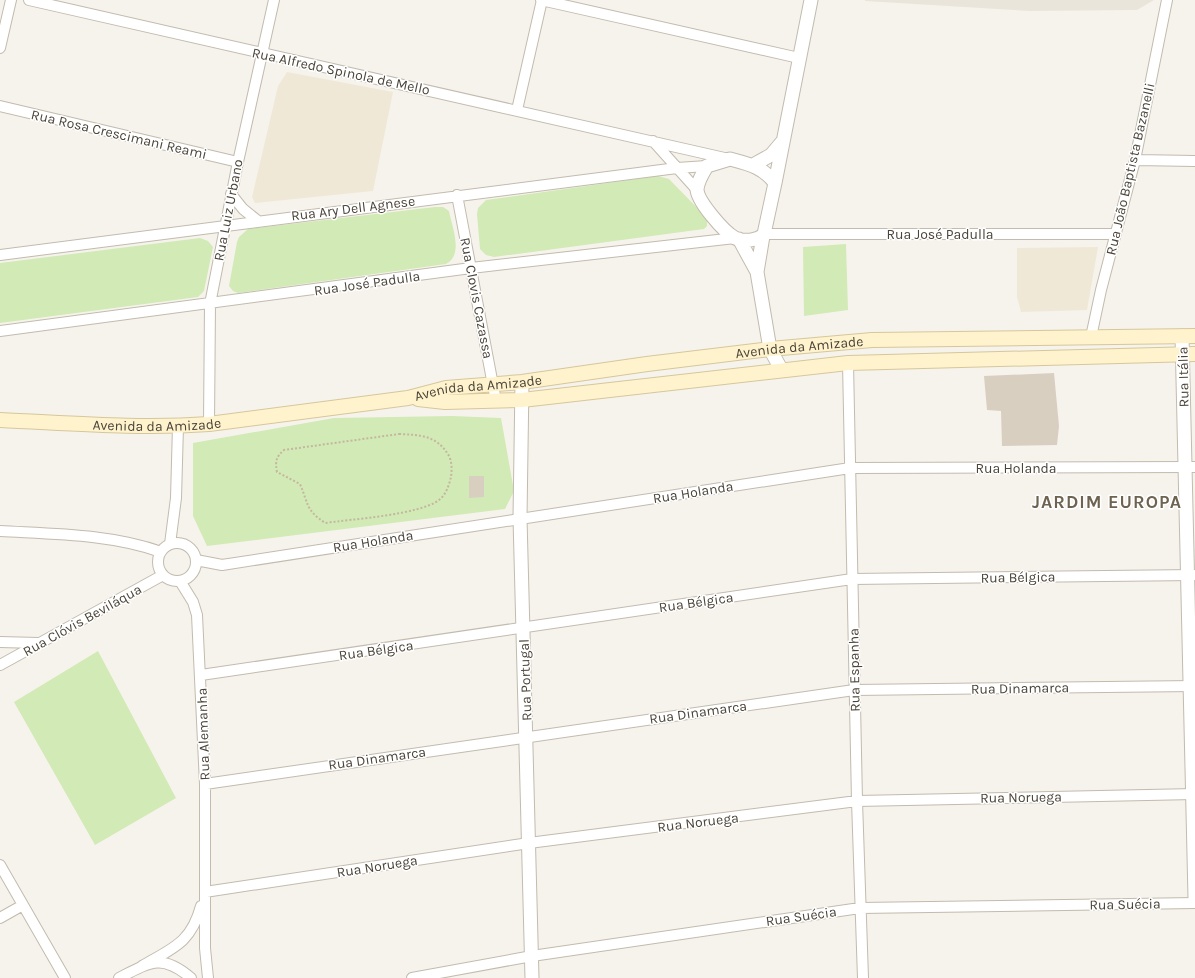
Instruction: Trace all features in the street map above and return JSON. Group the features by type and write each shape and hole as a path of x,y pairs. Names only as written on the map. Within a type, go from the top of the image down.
{"main road":[{"name":"Avenida da Amizade","path":"0,420 118,426 178,426 209,424 408,398 446,388 522,382 647,364 770,349 872,340 1188,336"},
{"path":"848,363 850,350 872,340"},
{"name":"Avenida da Amizade","path":"408,398 445,402 522,400 782,369 848,363 1189,354"}],"street":[{"path":"0,48 11,0"},
{"name":"Rua Alfredo Spinola de Mello","path":"29,0 262,54 653,141 730,160"},
{"name":"Rua Luiz Urbano","path":"209,424 210,304 231,194 274,0"},
{"path":"517,110 542,0 799,58"},
{"path":"782,369 770,349 757,272 811,0"},
{"name":"Rua João Baptista Bazanelli","path":"1091,337 1101,290 1135,160 1167,0"},
{"name":"Rua Rosa Crescimani Reami","path":"0,106 238,162"},
{"path":"653,141 697,190 704,204 728,232 737,239 757,272"},
{"path":"753,164 772,155 782,142"},
{"path":"697,190 702,174 707,166 730,160 753,164 763,170 775,183"},
{"path":"1135,160 1195,161"},
{"name":"Rua Ary Dell Agnese","path":"0,255 225,226 258,220 677,168 707,166"},
{"path":"231,194 243,209 258,220"},
{"name":"Rua Clovis Cazassa","path":"457,195 496,401"},
{"name":"Rua José Padulla","path":"764,235 1116,234"},
{"path":"737,239 749,240 764,235"},
{"name":"Rua José Padulla","path":"0,331 471,268 737,239"},
{"name":"Rua Itália","path":"1188,336 1195,898"},
{"name":"Rua Espanha","path":"848,363 854,690 863,978"},
{"name":"Rua Portugal","path":"522,382 520,518 527,736 532,978"},
{"path":"170,544 176,498 178,426"},
{"name":"Rua Holanda","path":"196,560 222,565 850,468 1190,467"},
{"path":"0,531 52,534 124,542 144,546 161,552"},
{"path":"177,542 190,547 196,560 196,566 190,576 180,581 163,575 158,564 161,552 170,544 177,542"},
{"name":"Rua Clóvis Beviláqua","path":"0,665 163,575"},
{"name":"Rua Bélgica","path":"201,676 852,579 1191,575"},
{"name":"Rua Alemanha","path":"180,581 190,596 197,615 205,784 204,948 208,978"},
{"path":"0,642 38,643"},
{"name":"Rua Dinamarca","path":"205,784 527,736 854,690 1192,686"},
{"name":"Rua Noruega","path":"205,892 529,843 857,801 1193,794"},
{"path":"0,865 64,978"},
{"name":"Rua Alemanha","path":"119,978 177,946 187,936 198,917 205,892"},
{"name":"Rua Suécia","path":"412,978 532,956 860,908 1195,903"},
{"path":"0,918 23,905"},
{"path":"142,966 168,962 177,966 191,978"}],"path":[{"path":"399,434 424,435 443,446 450,458 452,472 449,487 439,500 420,510 325,523 313,515 307,506 300,484 276,472 275,462 284,450 304,447 399,434"}],"shaded area":[{"path":"865,0 1154,0 1137,10 1029,11"},
{"path":"287,72 393,92 373,191 255,203 252,197 278,86"},
{"path":"1098,247 1087,310 1021,312 1017,297 1017,248"}],"green space":[{"path":"658,176 669,179 707,218 707,226 704,229 494,257 486,255 480,249 477,214 478,208 486,200"},
{"path":"443,207 449,211 454,232 456,247 451,260 446,264 238,293 233,291 229,286 237,242 239,237 248,229"},
{"path":"200,238 208,241 213,247 204,291 198,297 0,323 0,263"},
{"path":"846,244 848,310 804,316 803,247"},
{"path":"452,416 501,418 514,491 505,509 207,546 193,516 193,443 334,418"},
{"path":"98,651 176,798 95,845 14,702"}],"building":[{"path":"1054,373 1059,426 1057,445 1002,446 1001,411 987,410 984,376"},
{"path":"469,476 484,476 484,497 469,498"}],"district":[{"name":"JARDIM EUROPA","path":"1107,502"}]}
